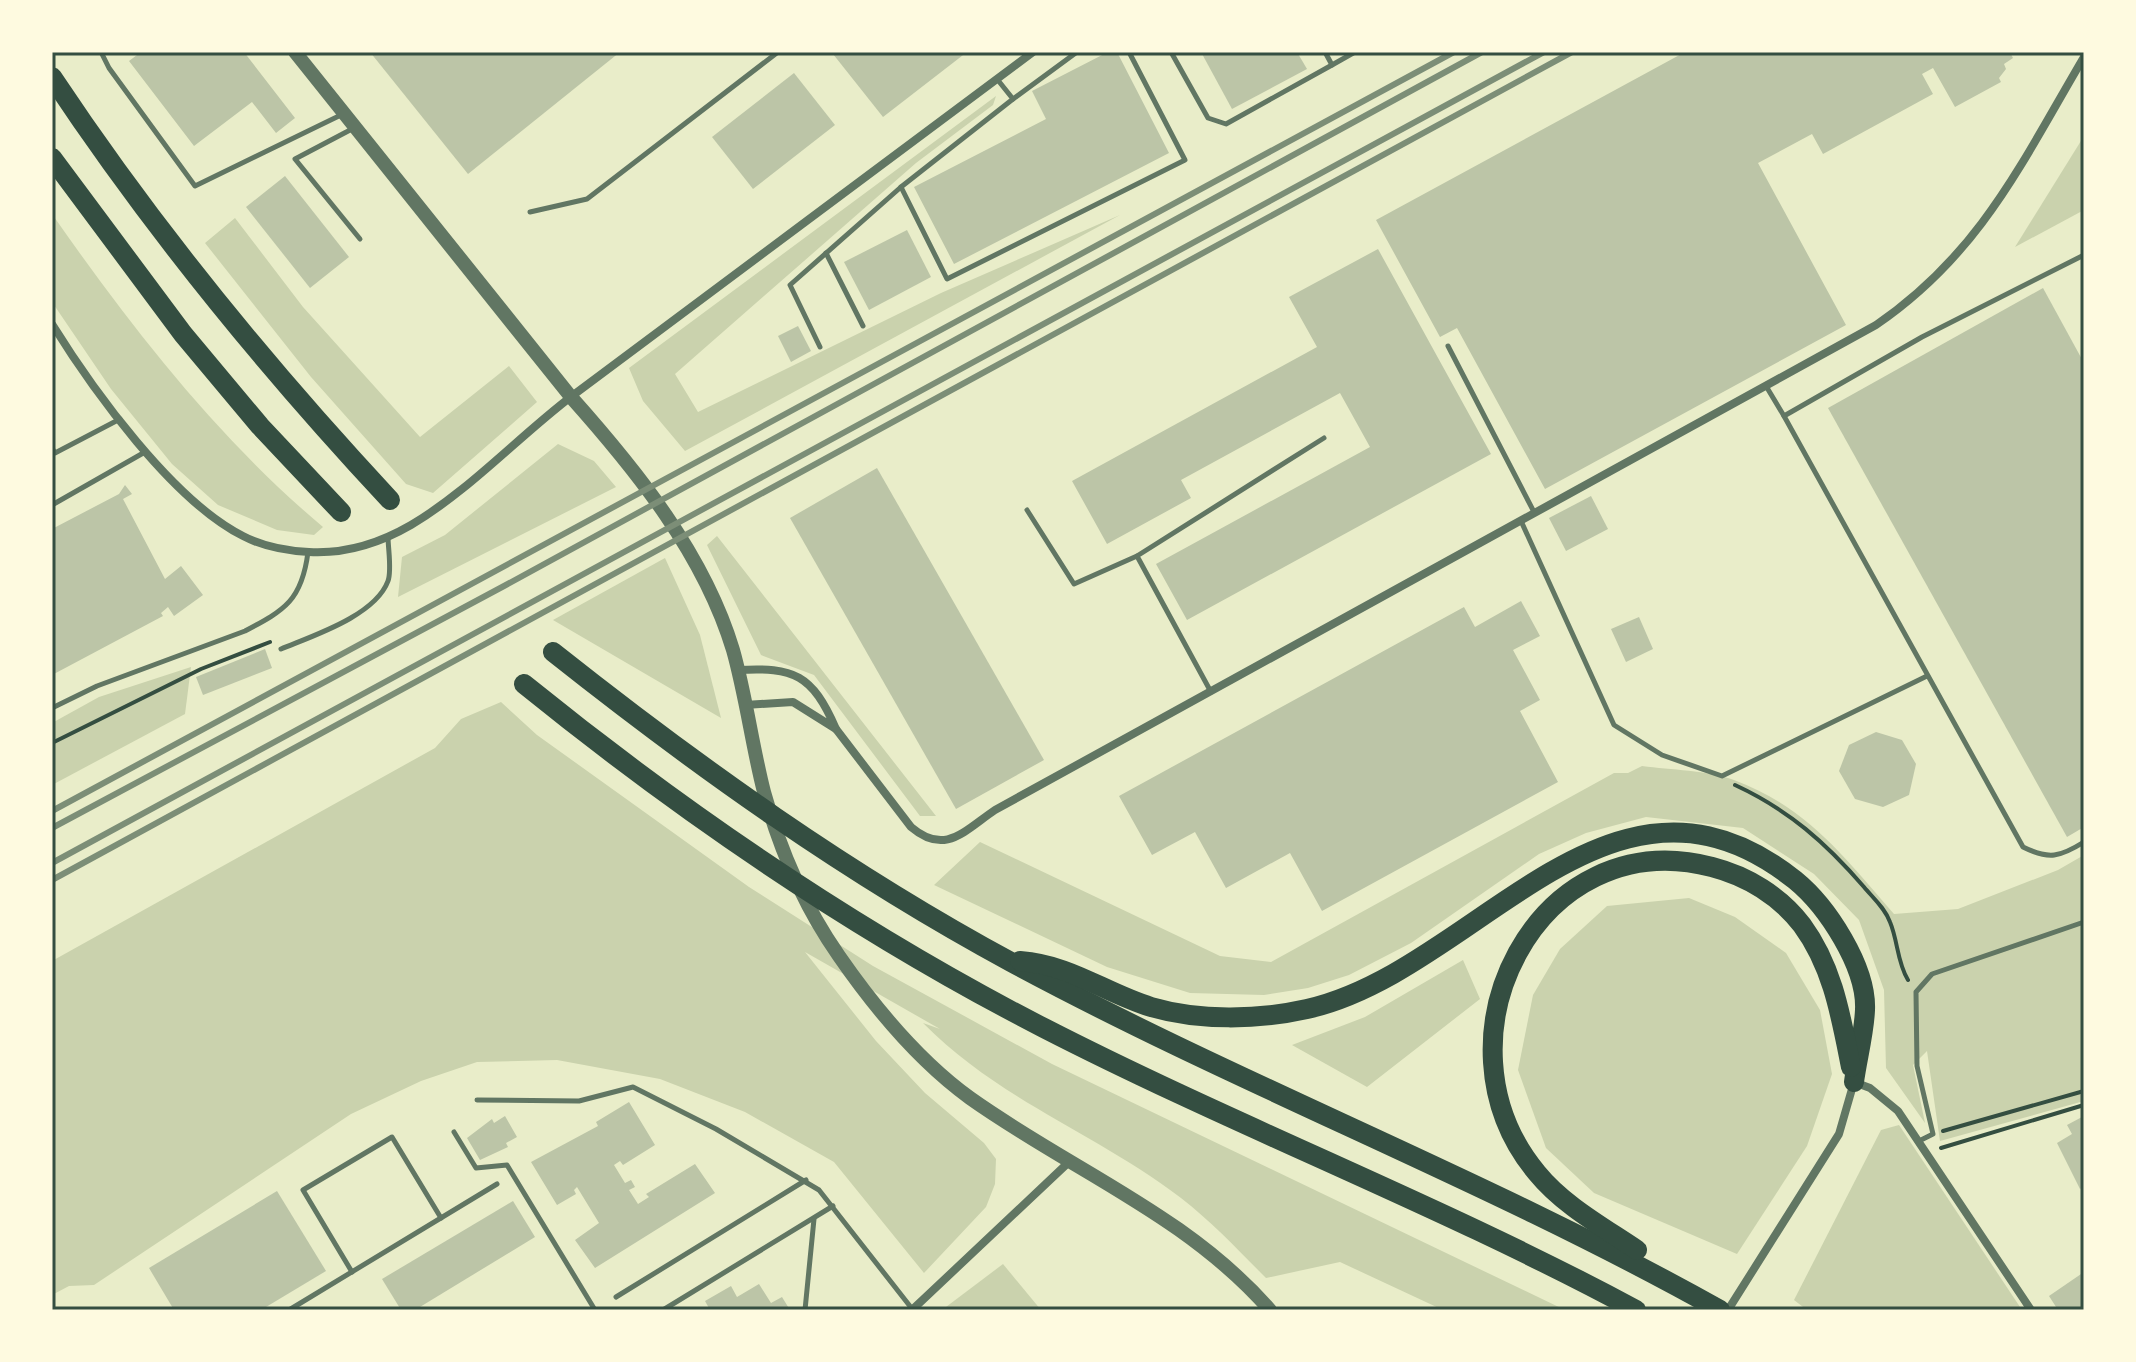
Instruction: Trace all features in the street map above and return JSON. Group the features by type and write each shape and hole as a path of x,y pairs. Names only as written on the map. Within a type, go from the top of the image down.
{"highway":[{"path":"52,77 158,230 220,309 301,405 390,500"},
{"path":"52,158 183,334 260,426 341,512"},
{"path":"553,652 730,788 895,897 1008,960 1275,1091 1616,1252 1724,1310"},
{"path":"524,684 705,824 855,922 941,973 1044,1028 1461,1220 1636,1310"},
{"path":"1008,960 1052,964 1152,1007 1191,1015 1243,1016 1305,1009 1386,979 1547,873 1598,846 1642,834 1710,836 1761,855 1810,892 1833,921 1854,968 1865,1008 1854,1082"},
{"path":"1724,1310 1560,1197 1519,1149 1507,1122 1491,1059 1492,1022 1499,990 1515,954 1543,917 1577,888 1613,872 1657,861 1692,862 1725,870 1755,883 1801,924 1832,983 1854,1082"}],"street":[{"path":"295,52 571,397 609,440 669,521 716,604 738,670 754,748 788,863 822,929 860,984 926,1059 968,1096 1185,1231 1244,1280 1270,1310"},
{"path":"52,324 74,359 177,486 243,536 279,548 308,552 353,549 388,536 441,506 571,397 1033,52"},
{"path":"738,670 778,668 792,671 829,713 836,729 911,827 925,839 938,842 954,838 995,810 1876,325 1939,276 1985,221 2084,57"},
{"path":"745,705 793,702 836,729"},
{"path":"1724,1310 1752,1274 1839,1134 1854,1082 1884,1098 1919,1141 2031,1310"},
{"path":"912,1310 1070,1161"}],"lane":[{"path":"101,52 109,68 195,186 344,114"},
{"path":"530,212 587,199 778,52"},
{"path":"820,347 790,285 901,187 1077,52"},
{"path":"901,187 947,279 1185,160 1129,52"},
{"path":"1171,52 1208,118 1226,124 1355,52"},
{"path":"1325,52 1332,65"},
{"path":"997,79 1013,99"},
{"path":"355,127 295,159 360,239"},
{"path":"826,253 863,326"},
{"path":"1784,416 1922,337 2084,255"},
{"path":"1448,346 1535,513"},
{"path":"1766,385 2023,847 2042,857 2059,857 2084,842"},
{"path":"53,452 121,418"},
{"path":"1027,510 1074,584 1137,556 1324,438"},
{"path":"52,505 147,451"},
{"path":"1521,521 1614,725 1662,755 1722,776 1927,676"},
{"path":"281,649 338,625 367,607 388,581 388,536"},
{"path":"52,708 97,686 245,631 266,620 291,604 304,580 308,552"},
{"path":"1137,556 1211,692"},
{"path":"1919,1141 1933,1134 1917,1066 1916,992 1932,974 2084,922"},
{"path":"477,1100 579,1101 633,1087 806,1180 833,1206 912,1310"},
{"path":"454,1132 476,1168 507,1165 595,1310"},
{"path":"352,1272 303,1190 392,1137 441,1218"},
{"path":"616,1297 806,1180"},
{"path":"289,1310 497,1184"},
{"path":"663,1310 833,1206"},
{"path":"805,1310 814,1219"}],"path":[{"path":"52,743 87,722 268,641 281,649"},
{"path":"1722,776 1809,828 1839,857 1884,911 1902,969 1916,992"},
{"path":"1933,1134 2084,1091"},
{"path":"1928,1154 2084,1105"}],"green space":[{"path":"996,96 993,105 916,163 675,374 698,412 941,293 1120,215 685,451 643,401 629,368"},
{"path":"2084,136 2084,210 2015,247"},
{"path":"52,214 177,380 247,456 323,527 314,535 277,530 218,505 172,464 111,389 52,302"},
{"path":"235,218 303,307 420,437 509,366 537,402 433,493 406,484 311,377 205,243"},
{"path":"558,444 594,461 616,487 398,597 402,557 445,535"},
{"path":"717,536 936,816 920,816 814,675 761,655 707,545"},
{"path":"665,558 700,635 721,718 553,620"},
{"path":"191,667 185,714 52,785 52,723 99,697"},
{"path":"501,702 537,735 749,887 873,966 1052,1064 1565,1310 1443,1310 1340,1262 1266,1278 1204,1217 1149,1175 985,1075 923,1023 940,1029 805,952 876,1041 925,1093 984,1143 996,1159 995,1184 986,1207 924,1273 834,1162 745,1112 660,1079 557,1060 477,1062 421,1081 351,1114 94,1285 69,1286 52,1295 52,961 435,748 461,719"},
{"path":"1642,766 1723,777 1760,791 1783,804 1823,836 1894,914 1958,909 2058,870 2084,855 2084,1101 1940,1141 1927,1051 1913,1065 1925,1123 1886,1068 1884,990 1859,920 1814,874 1743,828 1646,817 1586,833 1539,854 1411,943 1349,975 1308,988 1264,995 1190,993 1107,967 934,885 980,842 1220,956 1271,962 1614,773 1628,773"},
{"path":"1689,898 1735,917 1786,953 1820,1010 1832,1074 1807,1146 1737,1254 1594,1193 1546,1148 1518,1070 1533,995 1560,949 1607,906"},
{"path":"1463,960 1480,999 1367,1087 1292,1045 1365,1017"},
{"path":"1899,1125 2022,1310 1807,1310 1794,1300 1881,1130"},
{"path":"1003,1264 1041,1310 942,1310"}],"building":[{"path":"141,52 244,52 295,118 276,133 252,102 194,146 129,61"},
{"path":"370,52 620,52 468,174"},
{"path":"967,52 883,117 833,54"},
{"path":"1108,52 1117,52 1169,153 954,264 914,187 1046,119 1032,91"},
{"path":"1201,52 1297,52 1307,69 1232,109"},
{"path":"1685,52 2010,52 2013,58 2004,64 2006,69 1999,78 2001,82 1955,107 1933,68 1922,74 1933,94 1823,154 1812,134 1758,163 1846,325 1545,489 1457,328 1440,337 1376,220"},
{"path":"794,73 835,125 753,189 712,137"},
{"path":"285,176 349,257 310,288 246,207"},
{"path":"907,230 931,277 869,310 844,262"},
{"path":"1378,249 1491,454 1187,620 1156,564 1370,447 1340,393 1181,480 1191,498 1107,544 1072,481 1317,347 1289,297"},
{"path":"2043,288 2084,363 2084,827 2067,837 1828,408"},
{"path":"798,326 811,351 791,362 778,336"},
{"path":"877,468 1044,760 956,809 790,518"},
{"path":"125,485 132,494 123,499 165,579 181,566 203,595 174,616 168,607 161,613 163,616 52,675 52,529 119,494"},
{"path":"1591,496 1608,529 1566,551 1549,518"},
{"path":"1521,601 1540,636 1513,650 1540,700 1520,711 1558,782 1322,911 1290,853 1226,888 1195,832 1152,855 1119,796 1464,607 1475,627"},
{"path":"1639,617 1653,649 1626,662 1611,629"},
{"path":"265,649 272,668 203,695 196,677"},
{"path":"1876,732 1902,740 1916,764 1909,795 1883,807 1855,799 1839,771 1849,745"},
{"path":"629,1102 655,1145 623,1165 620,1161 614,1165 625,1183 631,1180 635,1187 629,1190 638,1204 649,1197 646,1194 695,1164 715,1193 595,1268 575,1240 599,1223 577,1187 574,1190 576,1194 557,1205 531,1162 598,1126 596,1122"},
{"path":"505,1116 517,1137 506,1143 508,1147 480,1160 467,1138 492,1119 494,1123"},
{"path":"2082,1117 2084,1186 2080,1189 2057,1143 2072,1134 2067,1125"},
{"path":"277,1191 326,1271 261,1310 174,1310 149,1268"},
{"path":"513,1201 535,1237 415,1310 401,1310 382,1279"},
{"path":"2084,1272 2084,1310 2058,1310 2049,1296"},
{"path":"759,1284 771,1303 782,1297 790,1310 710,1310 705,1301 731,1286 737,1297"}],"railway":[{"path":"52,811 1454,52"},
{"path":"52,828 504,586 1482,52"},
{"path":"52,863 1544,52"},
{"path":"52,880 1572,52"}]}
